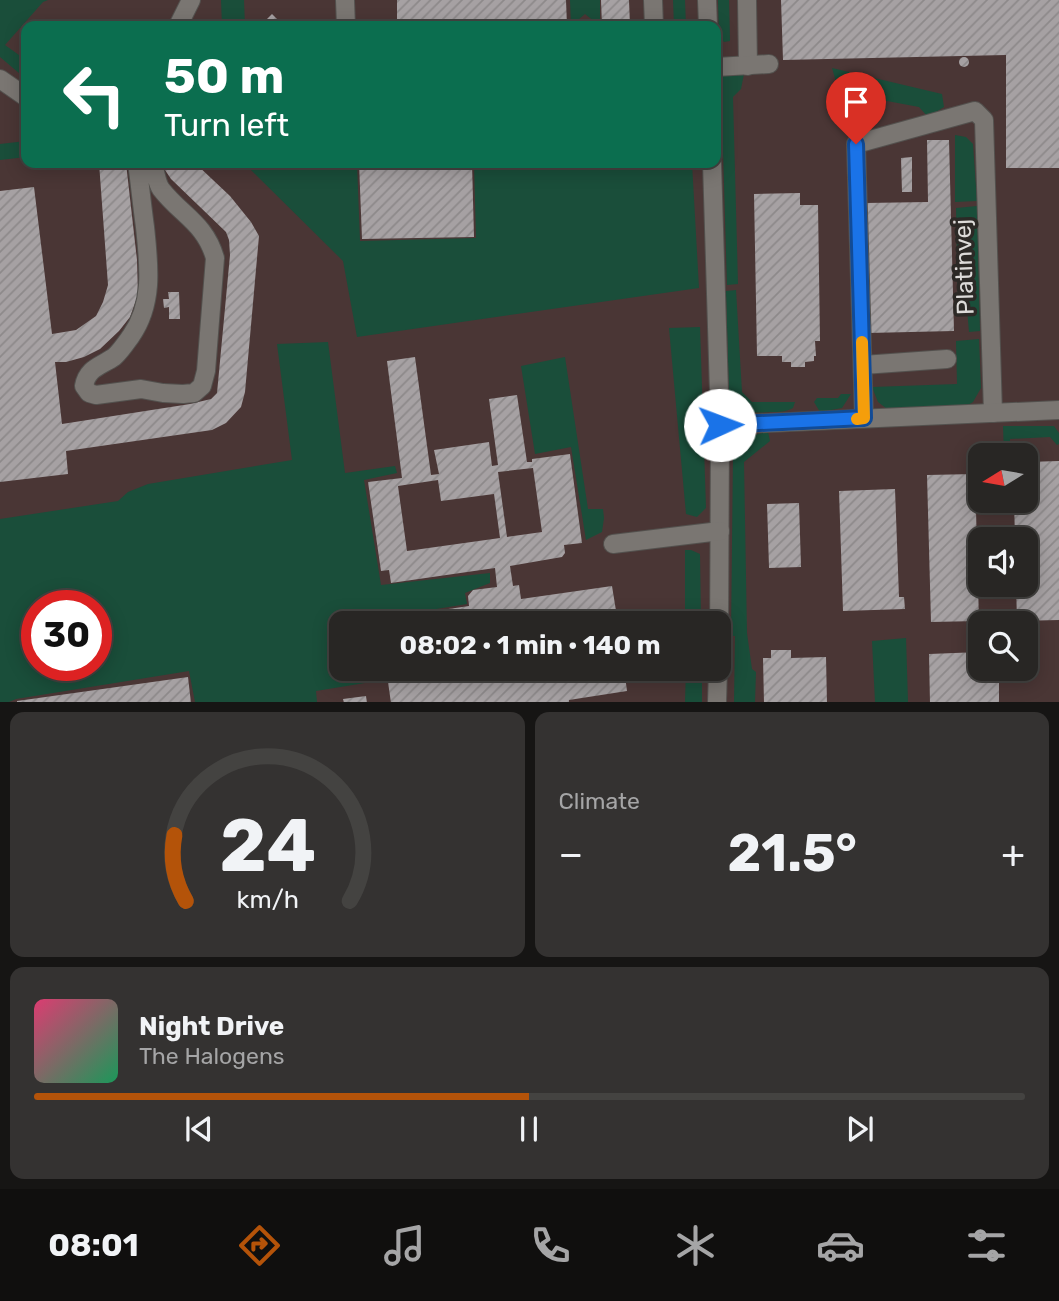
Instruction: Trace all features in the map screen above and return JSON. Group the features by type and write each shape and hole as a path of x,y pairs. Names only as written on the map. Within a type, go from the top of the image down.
{"street":[{"path":"180,21 191,0"},
{"path":"345,0 346,21"},
{"path":"653,0 654,21"},
{"path":"707,0 708,21"},
{"path":"747,0 748,65"},
{"path":"721,67 769,64"},
{"path":"0,79 21,94"},
{"name":"Platinvej","path":"863,365 856,144 975,111 984,120 993,413"},
{"path":"138,168 148,259 149,288 145,310 132,335 114,356 95,367 86,378 84,386 89,393 96,395 141,390 194,393 202,386 206,371 215,258 211,243 202,229 159,187 155,168"},
{"path":"712,168 720,425 719,611"},
{"path":"864,418 863,365 947,359"},
{"path":"720,425 1059,410"},
{"path":"612,544 720,531"},
{"path":"717,702 718,681"}],"shaded area":[{"path":"0,0 1059,0 1059,702 0,702"}],"green space":[{"path":"0,0 48,0 26,21 21,21 21,27 5,45 21,56 21,75 0,57"},
{"path":"221,0 244,0 245,21 222,21"},
{"path":"570,0 600,0 600,21 594,21 585,14 577,21 571,21"},
{"path":"673,0 685,0 686,21 674,21"},
{"path":"718,0 729,0 730,41 724,42 721,39 721,21 719,21"},
{"path":"832,68 942,94 944,107 928,117 919,107 839,92"},
{"path":"744,74 741,89 733,97 738,284 727,285 721,82 723,76"},
{"path":"955,135 966,137 973,144 977,201 955,202"},
{"path":"21,142 21,158 0,160 0,144"},
{"path":"249,168 357,168 360,241 476,238 474,168 692,168 699,288 357,337 343,261"},
{"path":"977,206 980,331 969,332 967,309 958,310 956,208"},
{"path":"736,290 742,392 752,402 795,402 793,408 780,412 751,412 742,408 729,392 726,291"},
{"path":"700,327 706,508 697,517 686,514 669,328"},
{"path":"979,339 981,388 973,402 963,408 887,409 878,402 872,387 957,384 956,341"},
{"path":"328,342 345,473 395,466 397,473 364,480 381,585 490,573 490,583 465,593 467,604 424,611 329,611 329,681 377,681 316,691 317,702 195,702 189,671 0,702 0,519 118,501 128,492 148,484 292,460 277,344"},
{"path":"565,357 588,509 603,509 602,532 586,540 571,447 535,454 521,366"},
{"path":"841,394 851,394 842,408 820,412 814,402 817,398 838,398"},
{"path":"1003,426 1054,426 1059,433 1057,445 1050,437 1010,439 1010,443 1004,443"},
{"path":"768,432 770,441 744,462 747,633 752,669 756,672 755,702 734,702 735,636 731,636 733,454 738,444 752,436"},
{"path":"685,550 691,550 700,554 701,611 685,611"},
{"path":"906,638 908,702 875,702 872,641"},
{"path":"686,681 702,681 702,702 685,702"}],"building":[{"path":"397,0 566,0 567,21 397,21"},
{"path":"601,0 629,0 630,21 602,21"},
{"path":"781,0 1059,0 1059,168 1006,168 1006,55 783,60"},
{"path":"272,14 279,21 265,21"},
{"path":"964,57 968,58 968,66 964,67 960,66 959,62 960,58"},
{"path":"927,140 949,140 954,331 868,333 865,203 928,202"},
{"path":"912,157 912,192 902,192 901,158"},
{"path":"99,168 127,168 137,260 138,295 130,317 100,349 84,357 55,362 62,424 211,399 217,393 230,255 229,240 226,232 171,179 164,168 200,168 230,196 259,236 245,392 241,407 226,423 212,430 66,451 68,474 0,482 0,191 34,187 52,334 76,330 96,316 108,285"},
{"path":"359,168 472,168 474,237 362,239"},
{"path":"800,193 800,205 818,205 820,341 815,341 814,361 805,362 805,367 791,367 791,362 782,362 782,356 757,356 754,194"},
{"path":"168,292 179,292 180,319 169,319 169,307 164,308 163,299 169,299"},
{"path":"415,357 431,475 439,474 434,450 489,442 492,466 498,465 489,399 517,395 527,462 570,454 582,543 564,545 565,553 562,557 510,566 513,586 519,585 521,599 612,586 616,611 435,611 469,606 468,596 473,590 497,587 495,568 391,583 389,570 381,571 368,482 402,478 387,361","holes":["533,468 542,532 507,537 498,472","438,480 441,501 494,494 500,538 407,551 398,486"]},
{"path":"1059,461 1059,620 1038,620 1038,611 1017,611 1016,597 1038,597 1038,527 1015,527 1014,513 1038,513 1038,462"},
{"path":"968,474 968,513 976,513 976,527 968,527 968,597 978,597 979,611 968,611 968,621 931,622 927,475"},
{"path":"895,489 899,597 904,597 905,609 843,611 839,491"},
{"path":"799,503 801,567 769,568 767,504"},
{"path":"771,650 791,650 791,658 826,657 827,702 764,702 763,658 771,658"},
{"path":"968,652 968,681 999,681 999,702 930,702 929,654"},
{"path":"188,677 191,702 17,702"},
{"path":"626,681 627,691 569,702 391,702 388,682"},
{"path":"366,696 367,702 344,702 343,699"}],"slow traffic":[{"path":"857,419 864,418 862,342"}],"route":[{"path":"720,425 864,418 856,144"}]}
